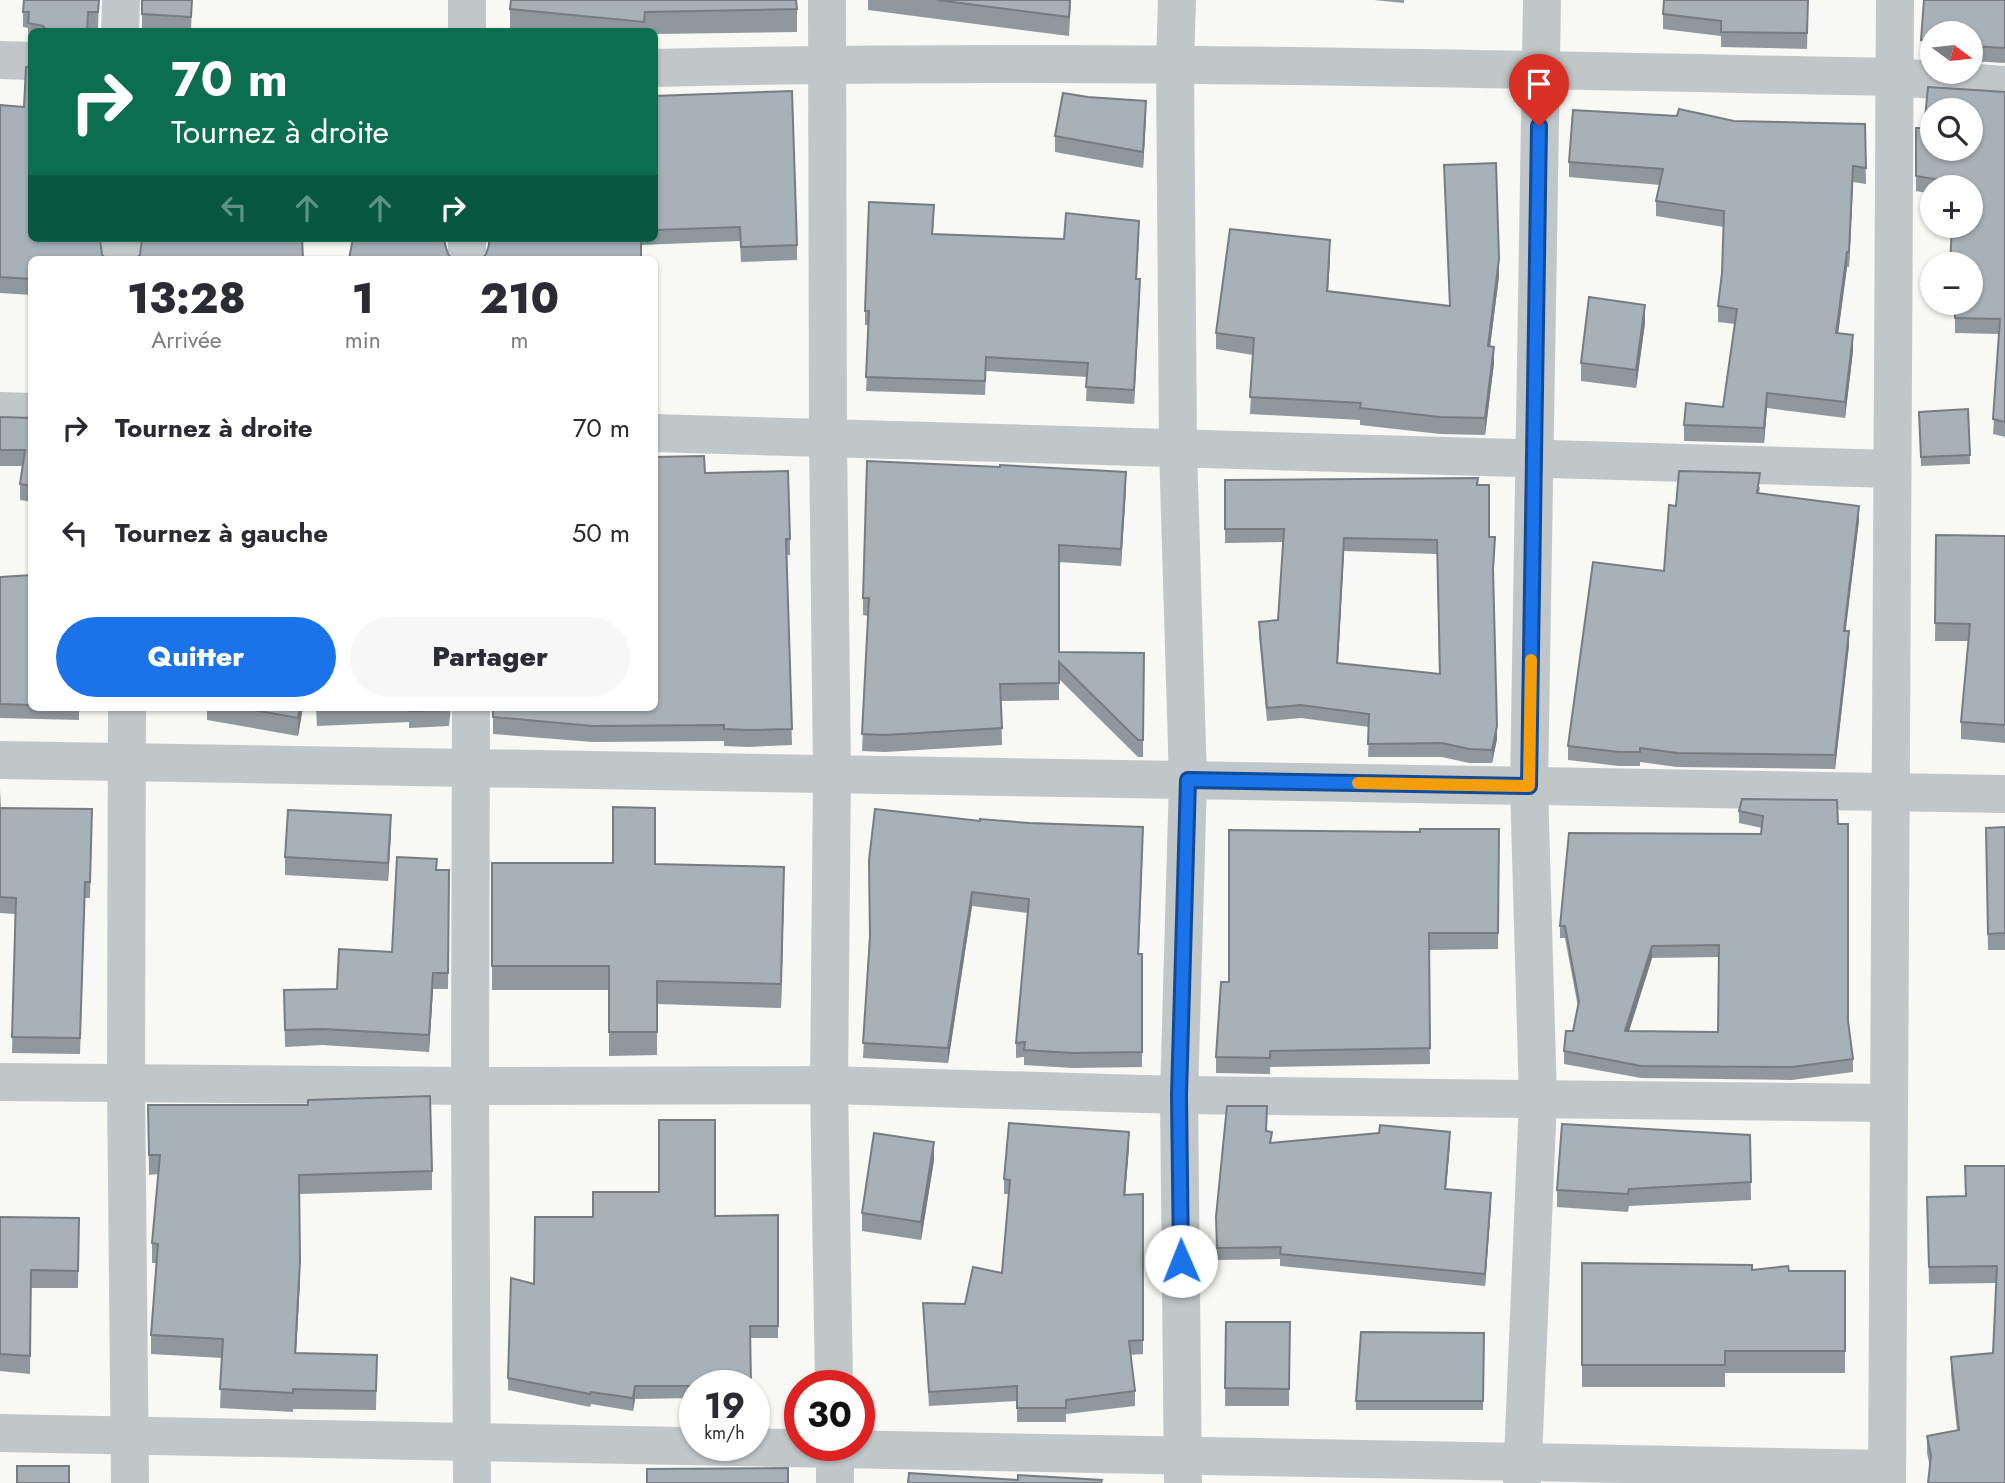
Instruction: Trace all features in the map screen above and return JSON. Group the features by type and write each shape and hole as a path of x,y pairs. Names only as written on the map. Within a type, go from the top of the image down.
{"street":[{"path":"120,28 121,0"},
{"path":"467,0 467,28"},
{"path":"827,0 825,64 832,774 829,1085 834,1370"},
{"path":"1177,0 1175,64 1178,448 1188,780 1179,1095 1183,1469"},
{"path":"1522,1473 1538,1099 1529,786 1542,0"},
{"path":"875,1460 1183,1469 1887,1476 1895,0"},
{"path":"0,60 28,61"},
{"path":"658,68 825,64 1175,64 1894,77 2005,85"},
{"path":"0,411 28,412"},
{"path":"658,433 1892,469"},
{"path":"127,711 126,1083 130,1483"},
{"path":"471,711 472,1483"},
{"path":"0,760 2005,794"},
{"path":"0,1082 470,1086 829,1085 1179,1095 1889,1103"},
{"path":"0,1433 472,1442 784,1457"}],"building":[{"path":"24,0 99,0 98,12 88,12 87,28 45,28 28,23 29,12 23,12"},
{"path":"142,0 192,0 191,17 142,14"},
{"path":"511,0 796,0 797,9 645,12 644,22 510,9"},
{"path":"937,0 1070,0 1069,17"},
{"path":"1664,0 1808,0 1807,33 1721,32 1721,21 1663,14"},
{"path":"1924,0 2005,0 2005,48 1983,47 1983,21 1922,21"},
{"path":"26,67 28,242 100,242 103,256 28,256 28,279 0,277 0,105 24,107"},
{"path":"1928,87 2005,92 2005,422 1993,419 2000,319 1955,318 1955,315 1983,315 1983,252 1951,252 1951,238 1983,238 1983,175 1916,176 1916,128 1920,128 1920,161 1983,161 1983,98 1927,98"},
{"path":"792,91 797,245 741,247 740,227 658,230 658,96"},
{"path":"1063,93 1146,101 1143,152 1055,136"},
{"path":"1679,109 1734,121 1865,124 1866,168 1853,166 1849,252 1836,333 1853,335 1845,402 1767,393 1764,428 1684,425 1686,403 1723,407 1737,309 1718,306 1724,211 1656,201 1663,169 1569,162 1573,110 1677,116"},
{"path":"1496,163 1499,259 1488,346 1494,347 1485,418 1440,417 1360,408 1361,403 1250,397 1254,338 1216,333 1230,229 1330,240 1327,291 1450,306 1444,165"},
{"path":"869,202 934,205 932,234 1064,239 1066,213 1139,221 1136,279 1140,279 1134,390 1086,387 1088,363 986,357 985,381 866,377 869,311 865,311"},
{"path":"142,242 302,242 303,256 139,256"},
{"path":"352,242 445,242 450,256 350,256"},
{"path":"489,242 641,242 641,256 484,256"},
{"path":"1589,297 1645,305 1636,370 1581,363"},
{"path":"1968,409 1970,455 1921,457 1919,412"},
{"path":"0,417 28,418 28,485 20,484 25,450 0,450"},
{"path":"704,456 705,473 788,471 790,539 786,539 792,729 724,729 724,725 593,726 493,717 493,711 658,711 658,457"},
{"path":"867,461 1126,472 1121,549 1059,545 1059,652 1144,653 1143,740 1138,740 1059,662 1059,683 1000,684 1002,728 862,734 869,598 863,598"},
{"path":"1679,471 1760,473 1757,493 1859,506 1844,631 1849,631 1835,755 1677,753 1640,748 1640,752 1619,752 1568,746 1593,562 1664,571 1669,505 1676,506"},
{"path":"1478,478 1477,485 1489,485 1489,537 1495,537 1493,569 1497,726 1492,750 1469,749 1442,743 1368,744 1369,714 1301,705 1267,708 1259,622 1278,620 1284,529 1225,529 1225,480","holes":["1344,538 1437,540 1440,674 1337,663"]},
{"path":"1936,535 2005,536 2005,725 1961,722 1970,624 1935,623"},
{"path":"28,575 28,705 0,704 0,577"},
{"path":"259,711 299,711 298,718"},
{"path":"1742,799 1837,800 1838,824 1848,824 1848,1021 1853,1059 1792,1067 1641,1066 1564,1051 1566,1031 1573,1031 1579,1001 1565,926 1560,926 1569,833 1761,834 1763,816 1739,811","holes":["1719,945 1718,1032 1625,1031 1652,946"]},
{"path":"613,807 655,808 655,864 784,867 781,984 657,981 657,1032 609,1032 609,966 492,966 492,863 613,863"},
{"path":"0,808 92,809 90,882 85,882 80,1038 12,1037 16,898 0,897"},
{"path":"875,809 980,821 1143,827 1138,954 1142,954 1142,1052 1073,1053 1024,1050 1025,1042 1016,1043 1029,899 972,892 948,1048 863,1043 870,937 869,860"},
{"path":"288,810 391,815 388,863 285,857"},
{"path":"2005,827 2005,933 1988,934 1986,828"},
{"path":"1420,829 1499,829 1498,933 1429,933 1430,1048 1270,1051 1270,1058 1216,1057 1221,982 1229,982 1229,830 1420,832"},
{"path":"397,857 437,859 436,870 449,870 448,973 433,973 429,1035 323,1029 285,1030 284,990 337,989 339,949 392,952"},
{"path":"430,1096 432,1171 299,1175 300,1261 295,1353 377,1355 376,1391 293,1389 293,1393 220,1389 223,1339 151,1335 158,1244 152,1243 160,1155 149,1155 148,1105 308,1105 308,1100"},
{"path":"1227,1106 1267,1106 1266,1131 1272,1132 1270,1143 1379,1133 1380,1125 1450,1132 1445,1189 1491,1193 1485,1274 1280,1254 1281,1247 1217,1248 1216,1217"},
{"path":"659,1120 715,1120 715,1216 778,1215 778,1326 750,1326 751,1370 679,1370 679,1386 635,1386 633,1398 590,1394 508,1378 511,1278 534,1284 535,1217 593,1217 593,1192 659,1192"},
{"path":"1009,1123 1129,1132 1124,1195 1143,1194 1143,1340 1129,1341 1135,1391 1066,1400 1066,1408 1017,1408 1017,1386 929,1392 923,1303 965,1304 973,1267 1002,1273 1010,1180 1004,1179"},
{"path":"1562,1124 1750,1135 1751,1182 1629,1189 1628,1194 1557,1190"},
{"path":"874,1133 934,1142 921,1222 862,1213"},
{"path":"1965,1166 2005,1166 2005,1483 1928,1483 1931,1456 1927,1436 1959,1430 1951,1357 1993,1353 1997,1266 1929,1267 1927,1197 1966,1196"},
{"path":"0,1217 79,1218 78,1271 31,1270 30,1356 0,1354"},
{"path":"1582,1263 1752,1265 1752,1270 1788,1266 1789,1271 1845,1271 1845,1351 1725,1351 1725,1365 1582,1365"},
{"path":"1226,1322 1290,1322 1289,1389 1225,1388"},
{"path":"1361,1332 1484,1333 1483,1401 1356,1401"},
{"path":"17,1466 69,1466 69,1483 17,1483"},
{"path":"788,1468 788,1483 647,1483 647,1469"},
{"path":"909,1473 1018,1480 1018,1475 1102,1480 1101,1483 908,1483"}],"slow traffic":[{"path":"1358,783 1529,786 1531,660"}],"route":[{"path":"1181,1261 1179,1095 1188,780 1529,786 1539,126"}]}
